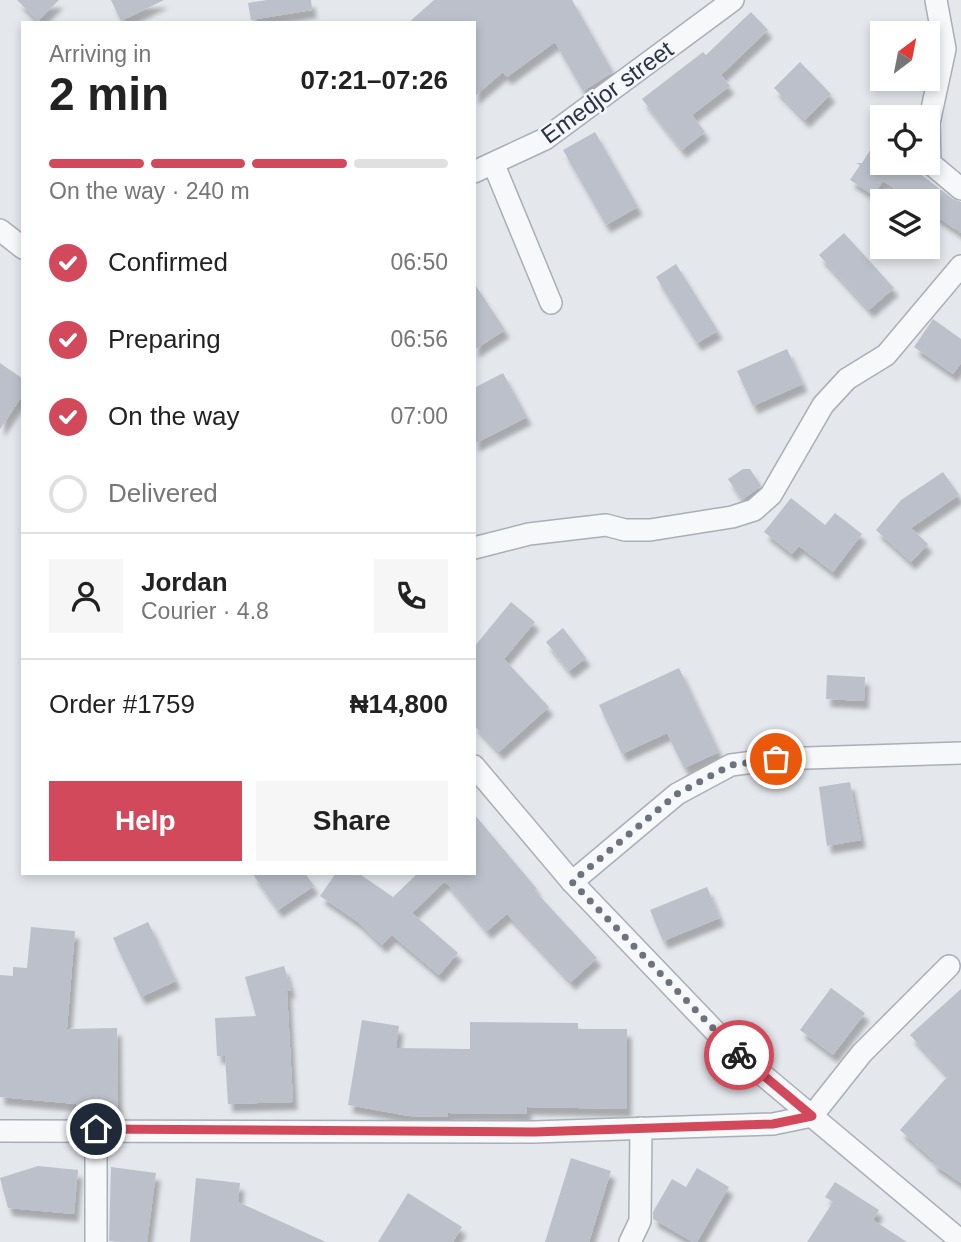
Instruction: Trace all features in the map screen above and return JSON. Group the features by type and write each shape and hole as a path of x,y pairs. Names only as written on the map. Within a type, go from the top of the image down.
{"street":[{"name":"Emedjor street","path":"484,169 545,139 733,0"},
{"path":"936,0 945,50 929,123 930,163 961,189"},
{"path":"484,169 551,303"},
{"path":"0,230 21,246"},
{"path":"476,547 529,534 606,524 625,530 650,530 732,517 754,510 771,495 823,405 847,379 886,355 961,266"},
{"path":"572,882 677,794 731,765 776,759 961,753"},
{"path":"476,768 572,882 733,1050 961,1241"},
{"path":"0,1131 96,1129 534,1132 773,1124 812,1116 862,1053 949,966"},
{"path":"630,1242 640,1221 641,1128"},
{"path":"96,1129 96,1242"}],"building":[{"path":"17,0 59,0 38,21"},
{"path":"111,0 164,0 121,21"},
{"path":"311,0 312,10 251,20 248,3"},
{"path":"434,0 572,0 613,72 583,91 555,42 507,77 503,72 476,95 476,21 410,21"},
{"path":"751,12 768,30 721,75 730,86 692,115 705,132 682,150 642,99 703,52 706,55"},
{"path":"800,62 831,94 805,120 774,88"},
{"path":"595,132 638,207 606,225 563,150"},
{"path":"870,151 870,175 922,175 940,189 895,189 883,181 877,189 870,189 870,193 850,180 860,165 856,163 862,163"},
{"path":"940,189 961,202 961,233 940,219"},
{"path":"844,233 894,288 869,310 819,255"},
{"path":"676,264 718,331 697,343 656,277"},
{"path":"476,286 505,330 476,349"},
{"path":"933,319 961,339 961,363 953,374 914,347"},
{"path":"787,349 803,384 753,406 737,371"},
{"path":"0,363 21,378 21,398 0,429"},
{"path":"503,373 527,417 476,443 476,387"},
{"path":"743,469 750,469 761,486 742,500 728,479"},
{"path":"943,472 959,495 911,528 928,544 911,562 876,530 901,500"},
{"path":"791,498 825,525 835,513 862,534 833,572 799,546 792,554 764,532"},
{"path":"511,602 535,622 504,659 549,707 499,752 476,727 476,645"},
{"path":"563,628 586,658 569,671 546,642"},
{"path":"679,668 719,752 684,768 667,733 622,754 599,705"},
{"path":"827,675 865,677 864,701 826,699"},
{"path":"850,782 861,840 827,846 819,787"},
{"path":"476,816 537,889 535,891 597,958 571,982 507,914 487,931 445,881 412,913 458,953 439,975 392,935 382,945 358,922 320,896 335,875 361,875 393,897 416,875 476,875"},
{"path":"253,875 306,875 314,886 278,910"},
{"path":"707,887 720,918 663,941 650,910"},
{"path":"148,922 176,981 141,997 113,938"},
{"path":"31,927 75,931 67,1029 117,1028 118,1107 77,1108 76,1104 0,1097 0,975 13,976 13,967 27,968"},
{"path":"284,966 291,990 287,991 293,1102 228,1104 225,1056 217,1056 215,1018 256,1016 245,977"},
{"path":"831,988 865,1013 833,1055 800,1030"},
{"path":"961,989 961,1183 932,1163 934,1161 900,1130 948,1076 910,1035"},
{"path":"362,1020 399,1026 396,1048 470,1049 470,1022 578,1023 578,1029 627,1029 627,1109 527,1107 527,1114 448,1113 448,1117 409,1116 348,1105"},
{"path":"571,1158 611,1171 589,1242 545,1242"},
{"path":"38,1166 78,1170 74,1214 8,1208 0,1178"},
{"path":"111,1167 156,1173 147,1242 109,1241"},
{"path":"697,1168 729,1187 697,1242 693,1242 653,1219 653,1212 672,1179 686,1187"},
{"path":"196,1178 240,1183 238,1202 326,1242 190,1242"},
{"path":"835,1182 879,1210 873,1220 907,1242 807,1242 833,1202 825,1197"},
{"path":"408,1193 462,1227 453,1242 378,1242"}],"way so far":[{"path":"739,1055 572,882 677,794 731,765 776,759"}],"route":[{"path":"96,1129 534,1132 773,1124 812,1116 739,1055"}]}
